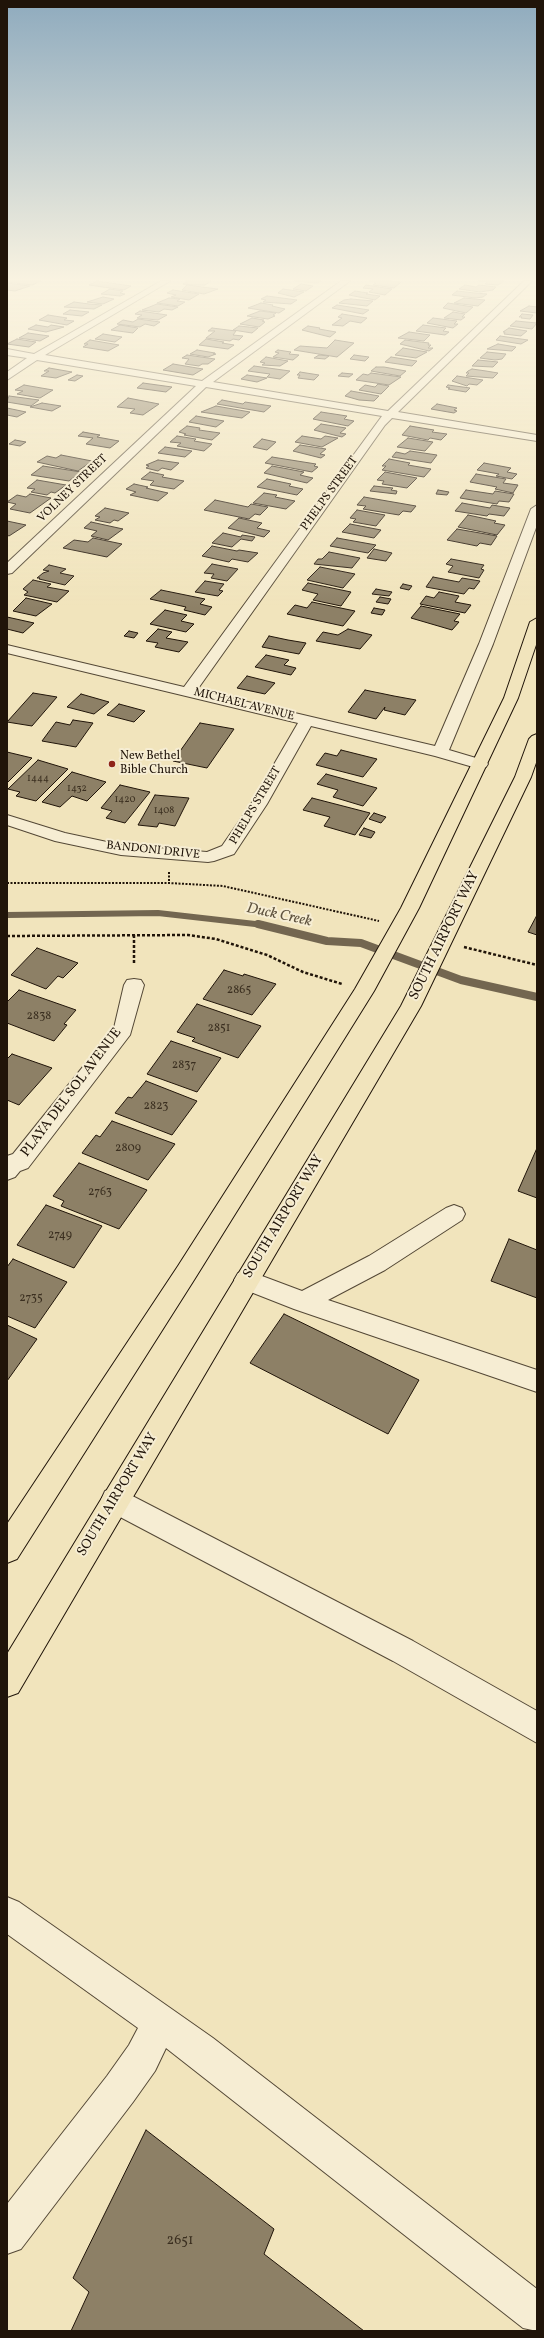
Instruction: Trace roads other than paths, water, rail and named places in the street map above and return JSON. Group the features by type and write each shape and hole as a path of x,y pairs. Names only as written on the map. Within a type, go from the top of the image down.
{"main road":[{"path":"7,1548 186,1273 366,986 410,908 480,764 511,698 537,622"},
{"name":"SOUTH AIRPORT WAY","path":"7,1682 416,995 524,777 537,740"}],"street":[{"name":"VOLNEY STREET","path":"7,570 197,390"},
{"path":"241,390 537,438"},
{"name":"PHELPS STREET","path":"188,692 389,414 414,390"},
{"path":"440,752 486,644 537,509"},
{"name":"MICHAEL AVENUE","path":"7,648 440,752 480,764"},
{"name":"PHELPS STREET","path":"228,850 259,804 307,720"},
{"name":"BANDONI DRIVE","path":"7,820 61,837 120,850 208,857 228,850"},
{"name":"PLAYA DEL SOL AVENUE","path":"11,1163 123,1030 134,985"},
{"path":"303,1302 377,1263 454,1214"},
{"path":"246,1280 303,1302 537,1381"},
{"path":"115,1500 403,1651 537,1728"},
{"path":"7,1914 160,2022 537,2314"},
{"path":"7,2235 124,2084 142,2058 160,2022"}],"waterway":[{"name":"Duck Creek","path":"7,915 158,913 260,925"},
{"name":"Duck Creek","path":"260,925 327,941 361,943 461,980 537,997"}],"place":[{"name":"New Bethel Bible Church","path":"112,764"}]}
